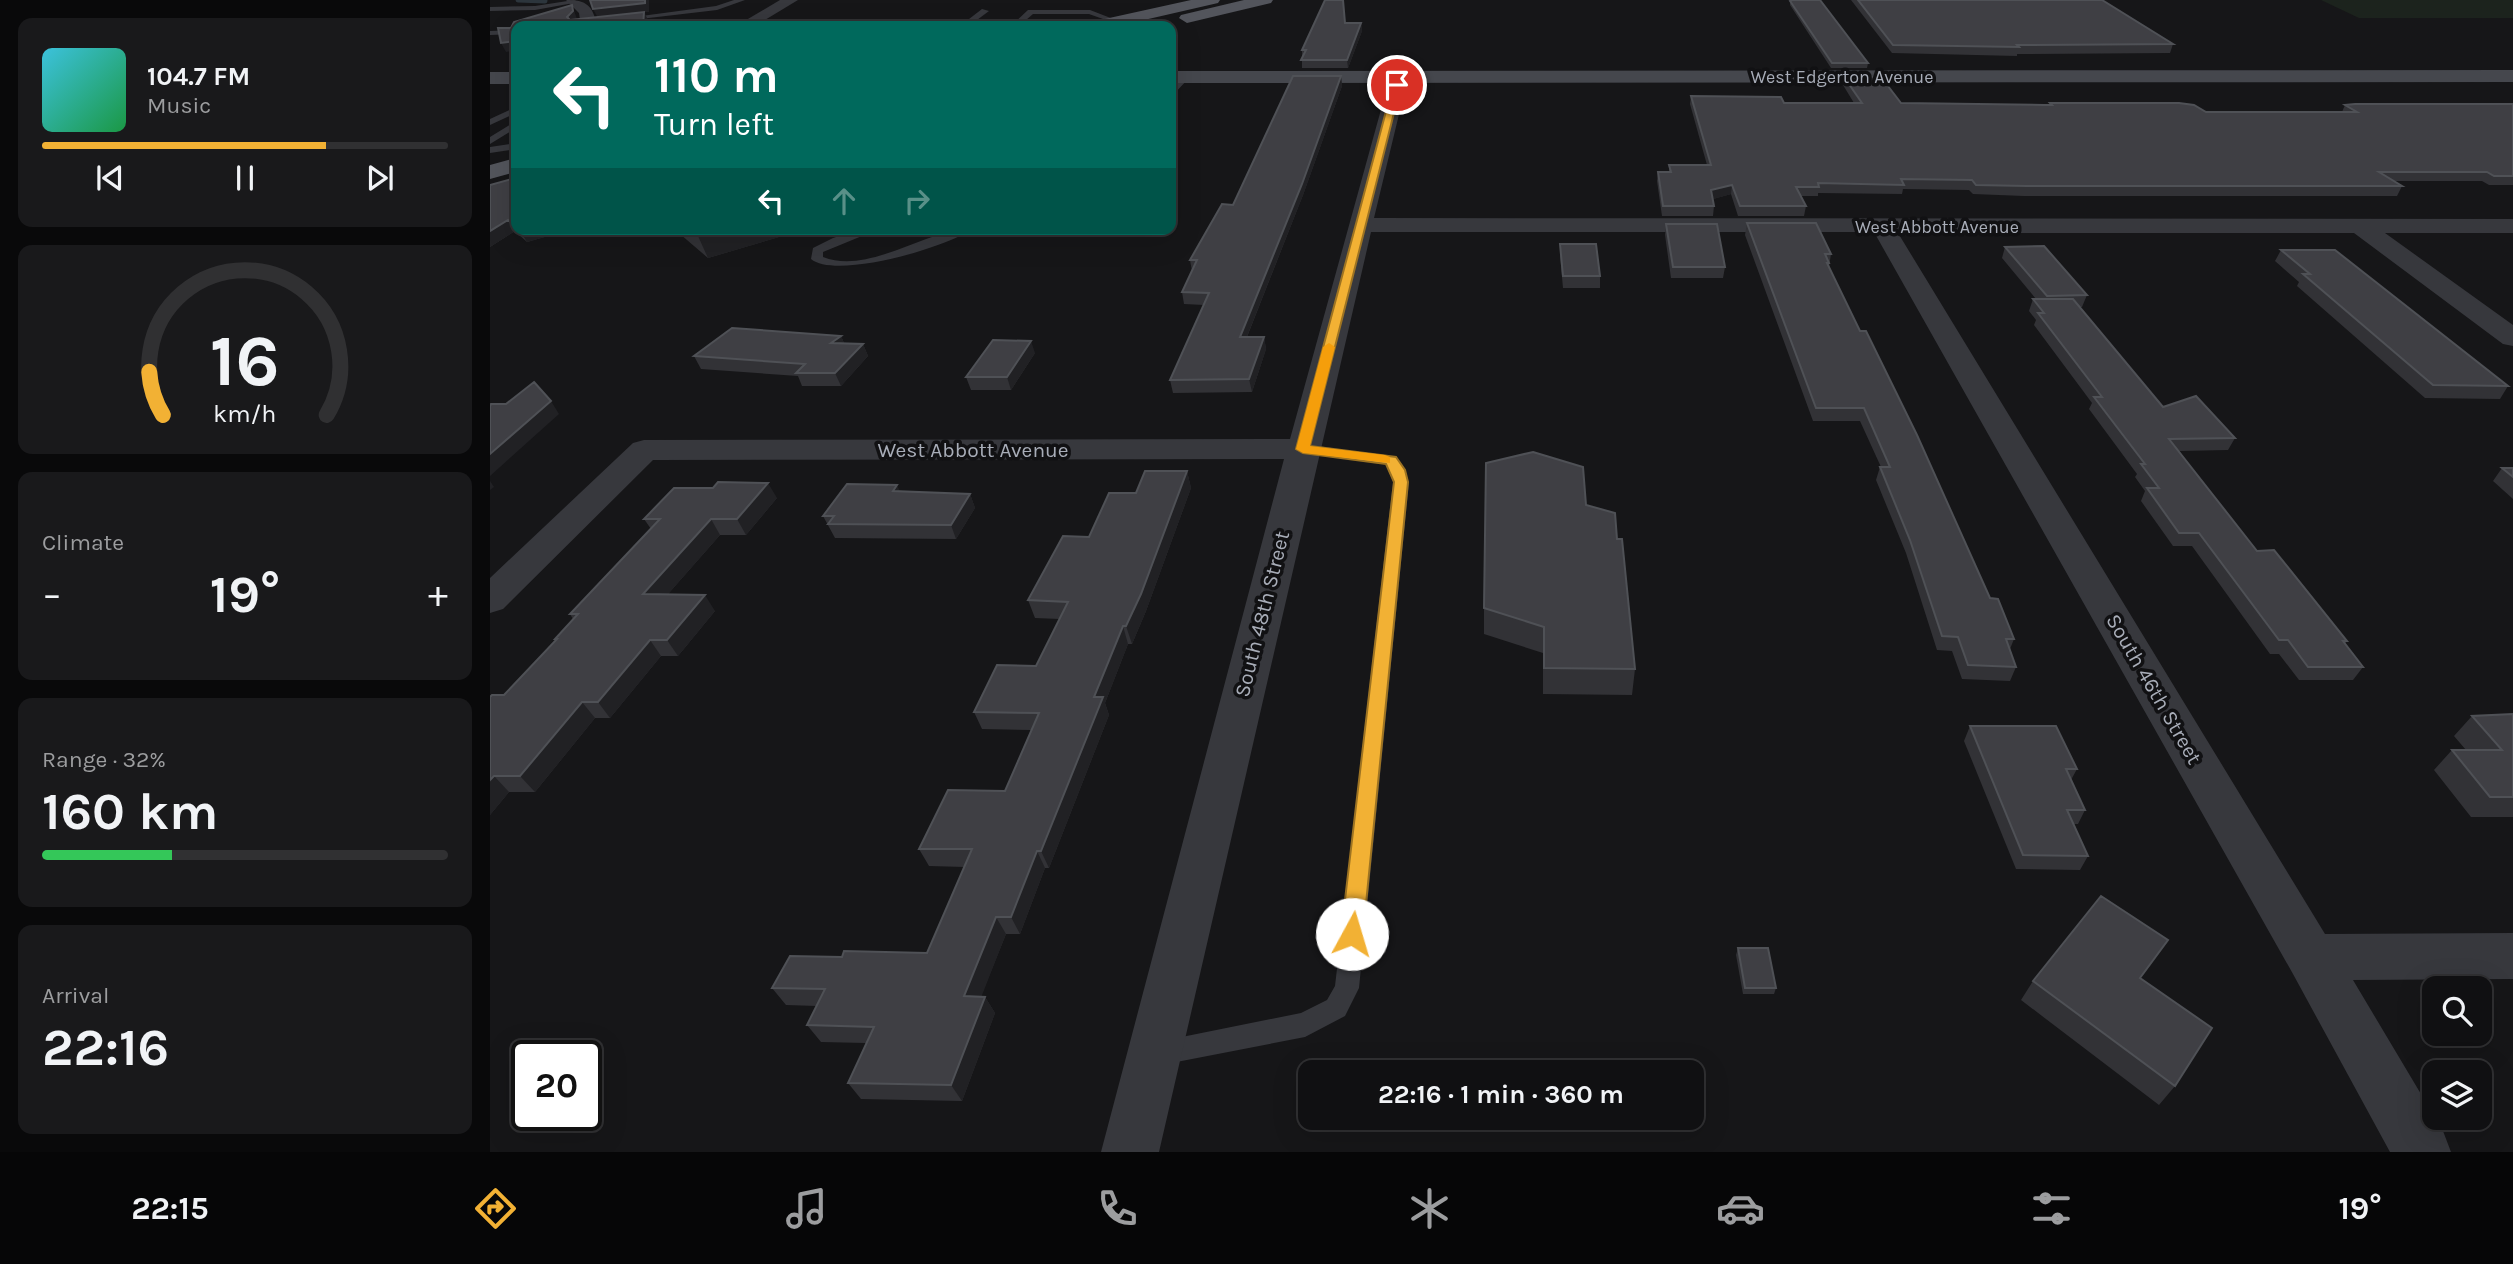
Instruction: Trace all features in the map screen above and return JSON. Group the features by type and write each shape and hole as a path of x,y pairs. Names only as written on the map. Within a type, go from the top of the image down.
{"main road":[{"path":"1122,21 1212,0"},
{"path":"1176,21 1265,0"},
{"path":"1095,15 1115,21"},
{"path":"490,172 511,166"},
{"path":"490,188 511,182"}],"street":[{"path":"753,21 792,0"},
{"path":"574,1 586,11 588,21"},
{"name":"West Edgerton Avenue","path":"1179,77 2513,76"},
{"name":"South 48th Street","path":"1130,1152 1303,449 1399,77"},
{"name":"West Abbott Avenue","path":"1360,225 1883,228 2513,226"},
{"path":"2361,226 2513,338"},
{"name":"South 46th Street","path":"1883,228 2311,957 2422,1152"},
{"name":"West Abbott Avenue","path":"490,600 644,450 1303,449"},
{"path":"2311,957 2513,956"}],"lane":[{"path":"617,20 717,8 741,0"},
{"path":"1021,21 1045,0"},
{"path":"490,9 535,8 574,1"},
{"path":"971,21 985,11"},
{"path":"1031,12 1095,15"},
{"path":"490,33 511,33"},
{"path":"490,122 511,112"},
{"path":"490,141 511,127"},
{"path":"490,150 511,147"},
{"path":"854,235 817,250 817,259 824,264 861,263 948,235"},
{"path":"1154,1053 1305,1025 1336,1008 1347,988 1401,482 1398,470 1391,460 1303,449"}],"shaded area":[{"path":"2321,0 2513,0 2513,18 2359,18"}],"building":[{"path":"590,0 645,0 645,3 593,9"},
{"path":"1325,0 1343,0 1345,23 1361,23 1347,60 1301,60 1306,50 1302,50"},
{"path":"1820,0 1868,63 1832,63 1790,1"},
{"path":"1858,0 2102,0 2173,44 2017,45 2019,47 1893,45"},
{"path":"572,5 573,11 567,17 570,20 644,12 643,21 517,21"},
{"path":"498,28 511,28 511,42 501,43"},
{"path":"1293,76 1341,76 1302,184 1240,337 1264,337 1249,379 1170,380 1209,293 1182,292 1197,260 1190,260 1222,204 1233,205"},
{"path":"1844,77 1881,77 1901,103 2179,103 2194,105 2206,112 2357,112 2345,105 2355,104 2513,104 2513,176 2494,176 2487,172 2379,172 2402,186 2027,186 1976,185 1972,180 1901,179 1904,185 1818,183 1819,187 1796,187 1806,206 1740,206 1732,185 1711,190 1714,206 1663,206 1658,172 1671,172 1669,165 1711,165 1691,96 1781,97 1784,103 1862,103"},
{"path":"511,179 511,223 508,220 490,231 490,185"},
{"path":"1747,223 1816,223 1831,254 1825,254 1827,263 1860,331 1866,331 1917,435 1990,598 1998,599 2014,639 2006,639 2016,667 1968,665 1958,637 1942,636 1910,540 1880,467 1890,467 1864,408 1816,408"},
{"path":"1666,224 1717,224 1725,267 1673,267"},
{"path":"1560,244 1596,244 1600,276 1563,276"},
{"path":"2044,246 2087,295 2047,296 2005,247"},
{"path":"2281,250 2335,250 2508,386 2433,385 2303,274 2310,274"},
{"path":"2033,299 2073,299 2163,407 2196,396 2235,438 2169,439 2257,551 2274,550 2347,641 2343,641 2363,667 2308,667 2288,640 2279,640 2199,533 2179,533 2147,488 2159,488 2141,464 2145,464 2094,397 2102,397 2038,313 2044,313"},
{"path":"732,328 841,336 831,343 863,344 835,373 796,373 805,364 694,356"},
{"path":"993,340 1031,341 1007,377 966,377"},
{"path":"534,382 551,401 490,454 491,404 506,404"},
{"path":"1533,452 1583,467 1586,505 1615,513 1617,539 1622,539 1635,669 1544,668 1544,627 1484,608 1486,463"},
{"path":"2502,468 2513,468 2513,477"},
{"path":"1145,471 1187,471 1141,594 1126,626 1123,626 1094,697 1103,697 1041,851 1037,851 1011,917 996,917 964,996 985,997 951,1085 848,1083 874,1027 807,1025 825,989 772,988 790,956 842,957 844,951 927,953 972,849 919,849 948,790 1005,791 1039,713 974,712 997,665 1036,666 1068,602 1028,600 1063,536 1089,537 1109,493 1136,493"},
{"path":"718,482 768,483 737,519 711,519 643,594 705,595 667,640 650,640 598,702 582,702 520,776 494,776 490,780 490,697 504,695 557,639 578,614 570,614 660,519 644,519 674,488 713,488"},
{"path":"847,484 897,485 893,491 970,494 951,525 828,524 834,516 823,516"},
{"path":"2513,714 2513,797 2490,797 2452,750 2502,750 2472,716"},
{"path":"1970,726 2056,726 2077,769 2066,769 2085,810 2067,810 2088,856 2023,855"},
{"path":"2101,896 2168,940 2140,978 2212,1028 2175,1086 2033,981"},
{"path":"1738,948 1768,948 1776,988 1745,988"}],"waterway":[{"path":"518,0 545,1"}],"slow traffic":[{"path":"1329,347 1303,449 1385,460"}],"route":[{"path":"1352,934 1401,482 1398,470 1391,460 1303,449 1397,85"}]}
